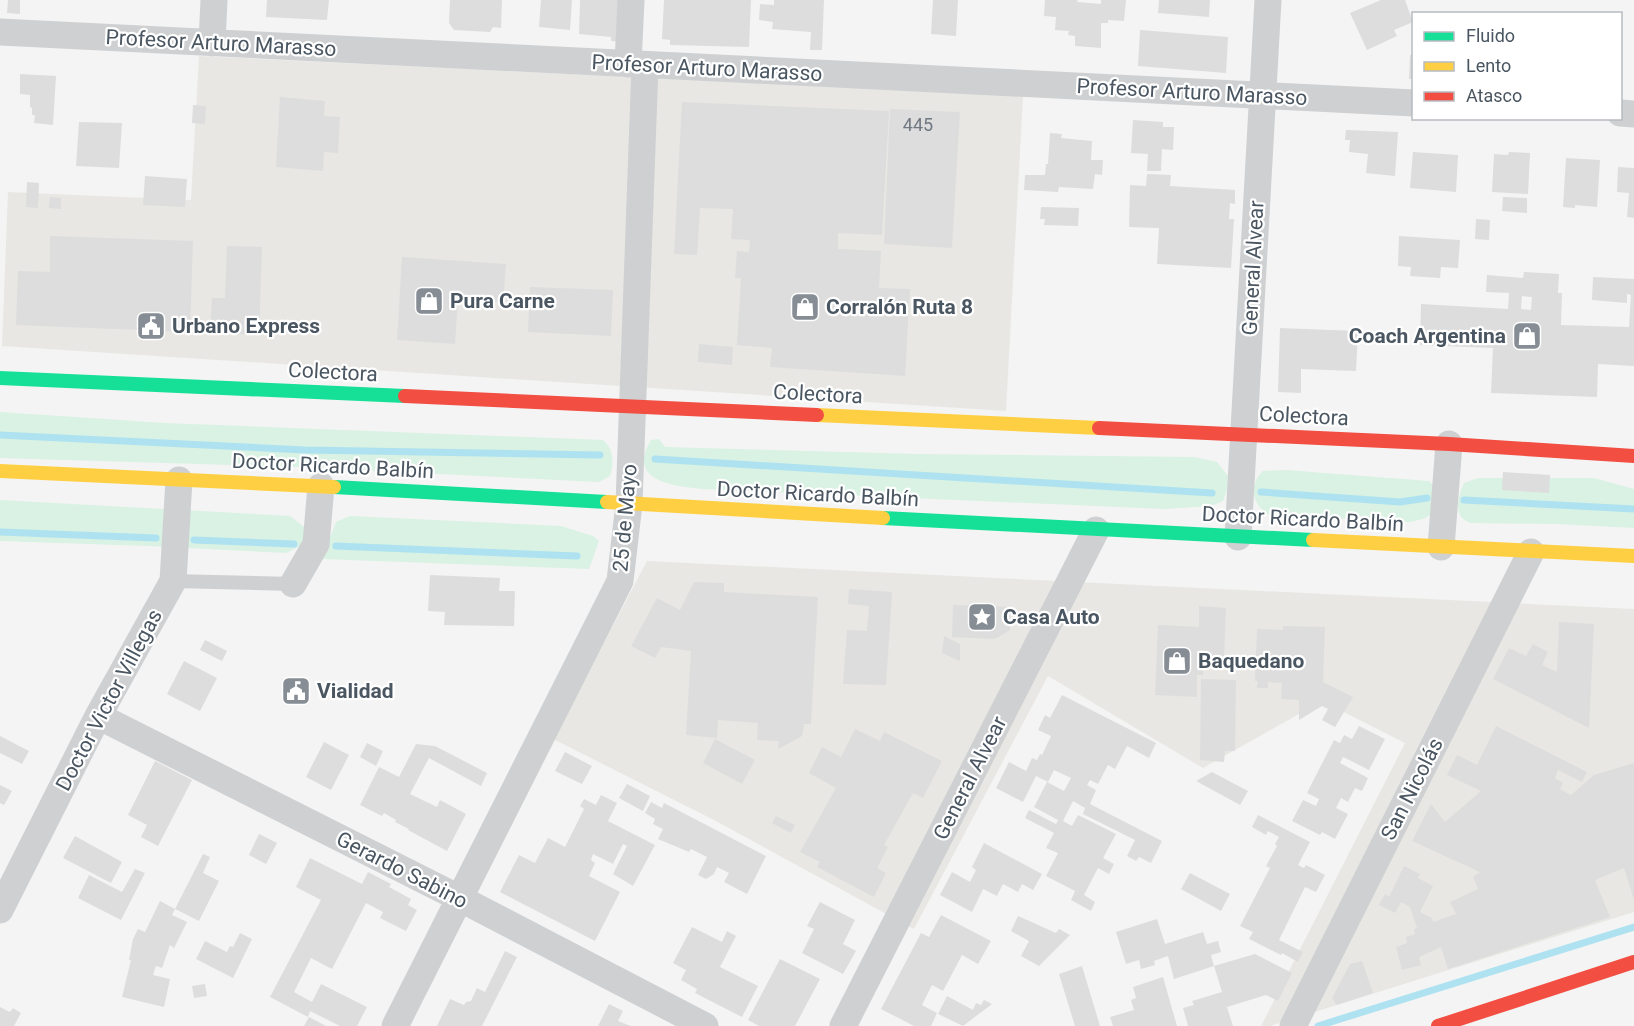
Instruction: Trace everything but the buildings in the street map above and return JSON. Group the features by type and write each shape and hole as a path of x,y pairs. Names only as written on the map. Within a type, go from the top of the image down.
{"main road":[{"name":"Colectora","path":"0,378 1449,444 1634,456"},
{"name":"Doctor Ricardo Balbín","path":"0,471 321,486 1096,530 1634,556"},
{"path":"1438,1026 1634,962"}],"street":[{"path":"212,43 214,0"},
{"name":"25 de Mayo","path":"395,1026 620,581 629,504 633,407 637,65 629,29 631,0"},
{"name":"General Alvear","path":"1238,537 1268,0"},
{"name":"Profesor Arturo Marasso","path":"0,32 1412,103"},
{"path":"1441,547 1449,444"},
{"name":"Doctor Victor Villegas","path":"0,910 98,716 173,581 179,480"},
{"path":"293,584 315,544 321,486"},
{"name":"General Alvear","path":"843,1026 1096,530"},
{"name":"San Nicolás","path":"1293,1026 1531,552"},
{"name":"Gerardo Sabino","path":"98,716 459,898 705,1026"}],"lane":[{"path":"173,581 293,584"}],"shaded area":[{"path":"199,56 1023,96 1006,411 2,346 8,192 191,200"},
{"path":"647,561 1634,609 1634,912 1270,1026 1261,1026 1405,743 1322,701 1203,768 1048,676 914,929 714,820 553,739"}],"green space":[{"path":"0,412 165,423 603,440 611,452 612,466 610,476 599,482 300,467 0,458"},
{"path":"659,439 665,447 919,454 1194,457 1217,462 1228,476 1227,490 1223,501 1211,506 1165,509 703,489 667,483 649,473 644,465 645,454 651,440"},
{"path":"1286,470 1429,481 1435,487 1432,514 1410,522 1269,515 1263,511 1256,500 1255,482 1263,471"},
{"path":"1478,478 1594,478 1634,489 1634,528 1471,523 1461,517 1458,501 1464,483"},
{"path":"0,500 290,516 308,530 300,546 286,553 0,541"},
{"path":"350,516 561,526 593,536 599,541 589,569 322,559 336,522"}],"waterway":[{"path":"0,435 305,450 600,455"},
{"path":"655,459 1212,493"},
{"path":"1261,492 1400,502 1427,498"},
{"path":"1464,500 1634,509"},
{"path":"0,532 156,538"},
{"path":"194,540 294,544"},
{"path":"336,546 577,556"},
{"path":"1318,1026 1634,927"}],"traffic: fast":[{"path":"0,378 405,396"},
{"path":"334,487 607,502"},
{"path":"883,518 1313,540"}],"traffic: slow":[{"path":"817,415 1099,428"},
{"path":"0,471 334,487"},
{"path":"607,502 883,518"},
{"path":"1313,540 1634,556"}],"traffic: jam":[{"path":"405,396 817,415"},
{"path":"1099,428 1449,444 1634,456"},
{"path":"1438,1026 1634,962"}],"place":[{"name":"Pura Carne","path":"429,301"},
{"name":"Corralón Ruta 8","path":"805,307"},
{"name":"Urbano Express","path":"151,326"},
{"name":"Coach Argentina","path":"1527,336"},
{"name":"Casa Auto","path":"982,617"},
{"name":"Baquedano","path":"1177,661"},
{"name":"Vialidad","path":"296,691"}]}
